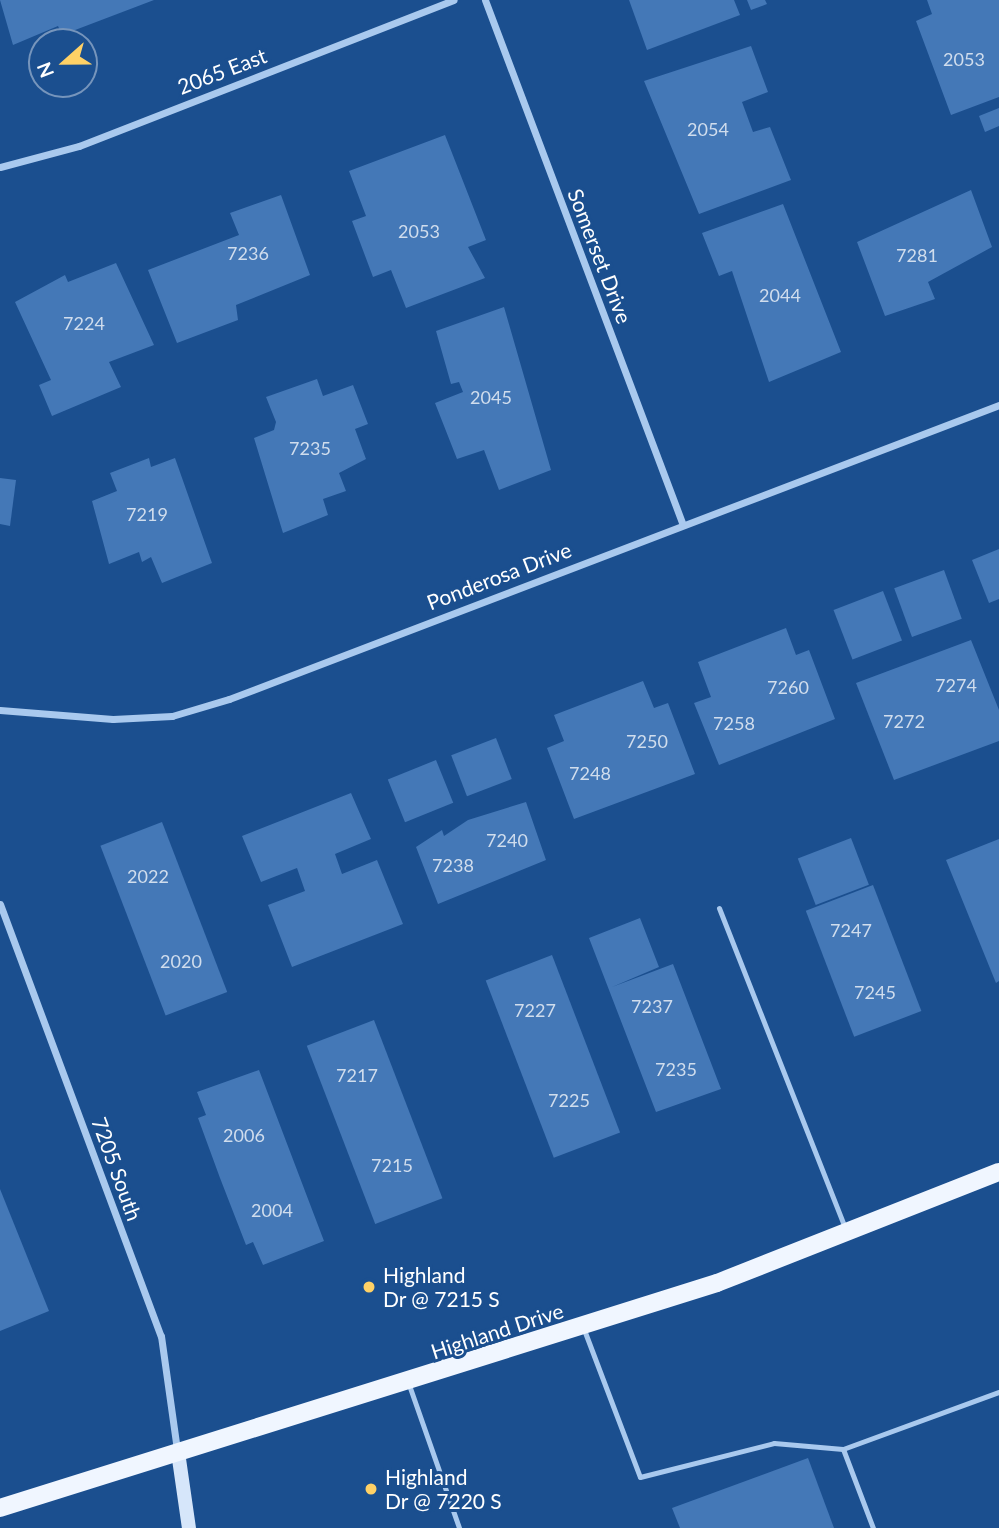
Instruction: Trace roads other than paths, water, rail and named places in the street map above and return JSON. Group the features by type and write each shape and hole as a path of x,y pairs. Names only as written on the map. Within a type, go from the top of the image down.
{"main road":[{"name":"Highland Drive","path":"0,1508 583,1327 848,1233 999,1172"}],"street":[{"name":"2065 East","path":"0,167 79,146 454,0"},
{"name":"Somerset Drive","path":"485,0 683,524"},
{"name":"Ponderosa Drive","path":"0,709 113,719 172,716 999,405"},
{"name":"7205 South","path":"0,904 161,1336 178,1452"},
{"path":"178,1452 189,1528"}],"lane":[{"path":"719,908 848,1233"},
{"path":"583,1327 640,1476 774,1443 843,1449 999,1392"},
{"path":"408,1382 459,1528"},
{"path":"843,1449 873,1528"}],"place":[{"name":"Highland Dr @ 7215 S","path":"369,1287"},
{"name":"Highland Dr @ 7220 S","path":"371,1489"}]}
